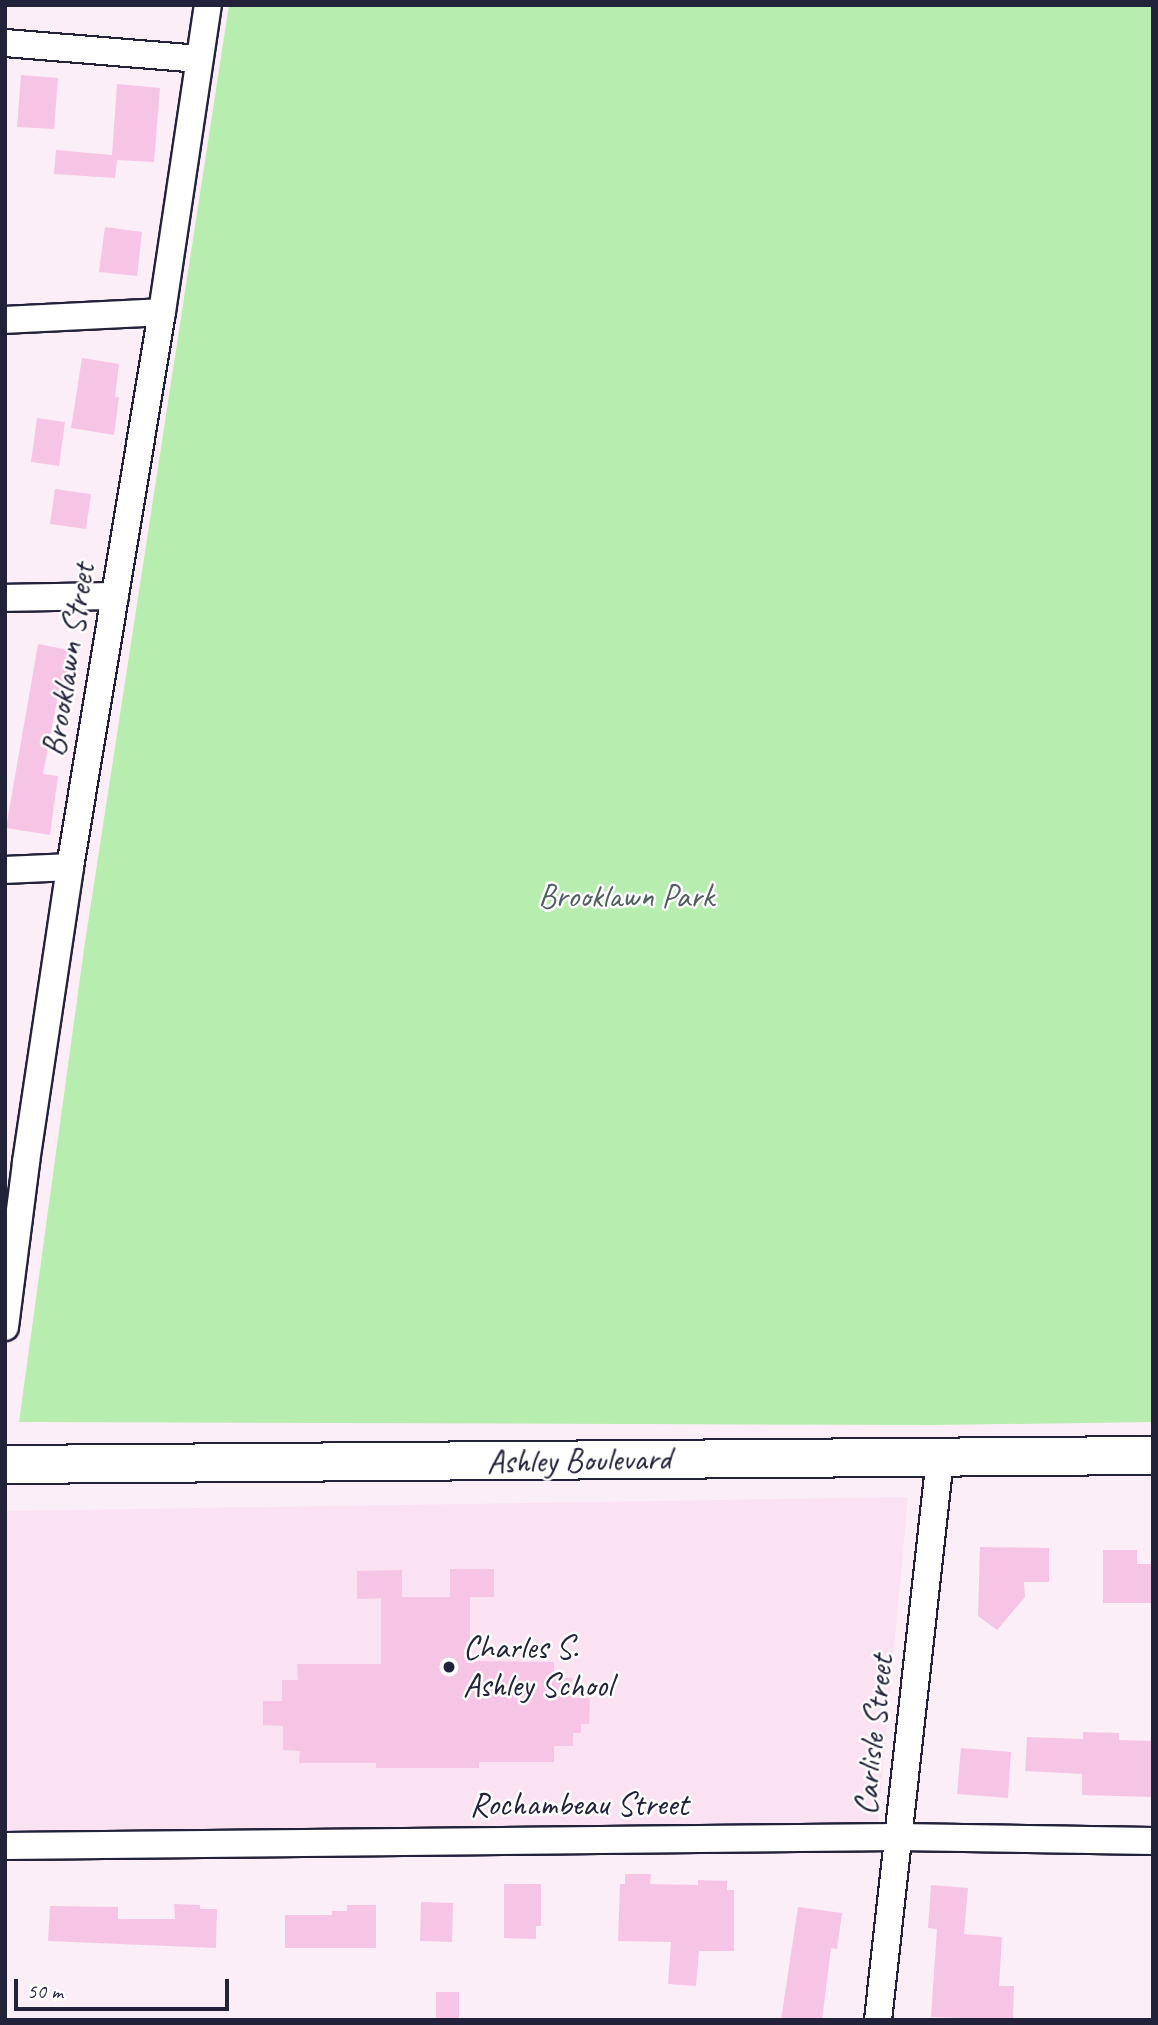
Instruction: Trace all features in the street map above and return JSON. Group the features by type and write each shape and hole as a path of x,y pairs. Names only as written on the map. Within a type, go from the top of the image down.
{"main road":[{"name":"Ashley Boulevard","path":"5,1464 1153,1455"}],"street":[{"name":"Brooklawn Street","path":"5,1327 15,1162 70,867 162,312 208,5"},
{"path":"5,43 199,58"},
{"path":"5,320 162,312"},
{"path":"5,598 115,596"},
{"path":"5,870 70,867"},
{"name":"Carlisle Street","path":"878,2020 940,1458"},
{"name":"Rochambeau Street","path":"5,1846 898,1837 1153,1841"}],"shaded area":[{"name":"Charles S. Ashley School","path":"908,1497 878,1822 5,1832 5,1511"}],"green space":[{"name":"Brooklawn Park","path":"229,5 1153,5 1153,1422 935,1425 19,1422 84,949"}],"building":[{"path":"21,75 58,78 54,129 17,127"},
{"path":"117,84 160,88 154,162 117,160 115,178 54,174 56,150 112,155"},
{"path":"105,227 142,232 137,276 99,272"},
{"path":"82,358 119,364 115,397 119,397 114,435 71,428"},
{"path":"37,418 65,422 59,466 31,462"},
{"path":"55,489 91,494 86,529 50,524"},
{"path":"38,644 74,651 66,698 58,696 43,774 58,776 50,835 6,828"},
{"path":"980,1547 1049,1548 1049,1582 1024,1582 1025,1597 997,1630 978,1616"},
{"path":"1103,1550 1137,1550 1137,1564 1153,1564 1153,1603 1103,1603"},
{"path":"450,1569 494,1569 494,1597 450,1597"},
{"path":"402,1570 402,1597 470,1597 470,1661 554,1662 554,1678 572,1678 572,1698 590,1698 589,1724 581,1724 581,1733 573,1733 573,1746 554,1746 554,1762 479,1762 479,1768 376,1768 376,1763 299,1763 300,1751 283,1750 283,1726 263,1725 263,1701 282,1701 282,1680 298,1680 297,1664 381,1664 381,1598 357,1599 357,1571"},
{"path":"1083,1732 1119,1733 1119,1740 1153,1741 1153,1797 1082,1795 1082,1774 1025,1771 1027,1737 1083,1739"},
{"path":"961,1748 1011,1752 1008,1798 957,1794"},
{"path":"625,1874 651,1874 650,1884 698,1885 698,1880 727,1881 727,1890 734,1890 734,1951 699,1951 696,1986 668,1984 671,1942 618,1941 620,1884 625,1884"},
{"path":"504,1884 541,1884 541,1926 536,1926 536,1939 504,1938"},
{"path":"931,1885 968,1888 964,1934 1002,1937 999,1986 1014,1986 1013,2020 931,2017 937,1929 928,1928"},
{"path":"421,1902 453,1903 452,1942 420,1941"},
{"path":"174,1904 217,1909 216,1948 48,1941 50,1906 118,1907 118,1919 175,1919"},
{"path":"347,1905 376,1905 376,1948 285,1948 285,1915 332,1915 332,1911 347,1911"},
{"path":"798,1907 842,1913 837,1949 831,1948 822,2020 781,2020"},
{"path":"436,1992 459,1992 459,2020 436,2020"}],"place":[{"name":"Charles S. Ashley School","path":"449,1667"}]}
